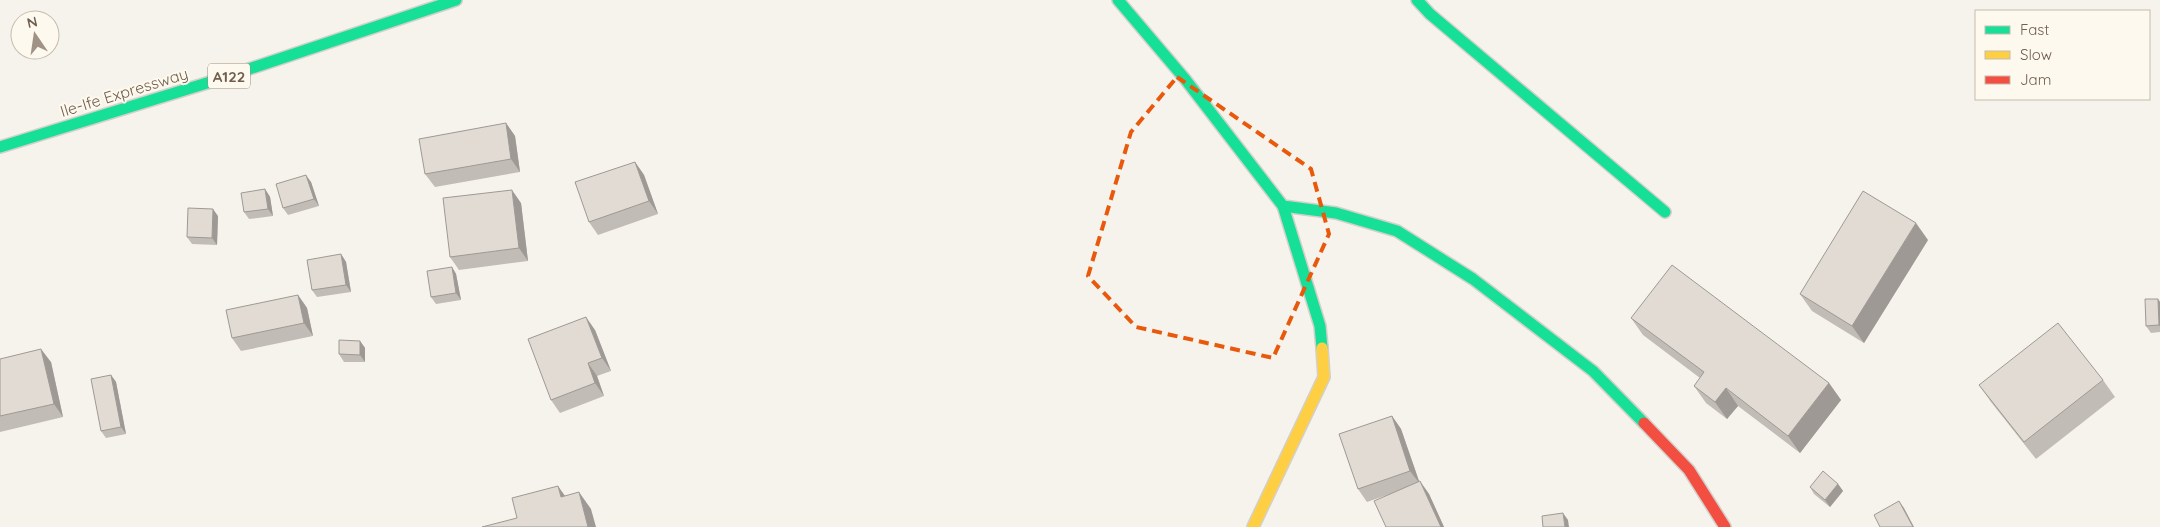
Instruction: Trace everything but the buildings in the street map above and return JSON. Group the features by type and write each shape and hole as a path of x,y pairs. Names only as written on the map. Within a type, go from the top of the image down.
{"main road":[{"name":"Ile-Ife Expressway","path":"0,147 207,83 456,0"},
{"path":"1118,0 1185,79 1283,206 1320,326 1324,377 1253,527"},
{"path":"1417,0 1430,14 1665,212"},
{"path":"1283,206 1336,213 1397,231 1473,279 1593,371 1689,470 1725,527"}],"highlighted area":[{"path":"1177,77 1311,169 1329,234 1273,358 1136,327 1088,276 1131,132"}],"traffic: fast":[{"path":"0,147 207,83 456,0"},
{"path":"1118,0 1185,79 1283,206 1336,213 1397,231 1473,279 1593,371 1644,423"},
{"path":"1417,0 1430,14 1665,212"},
{"path":"1283,206 1320,326 1322,348"}],"traffic: slow":[{"path":"1253,527 1324,377 1322,348"}],"traffic: jam":[{"path":"1644,423 1689,470 1725,527"}]}
